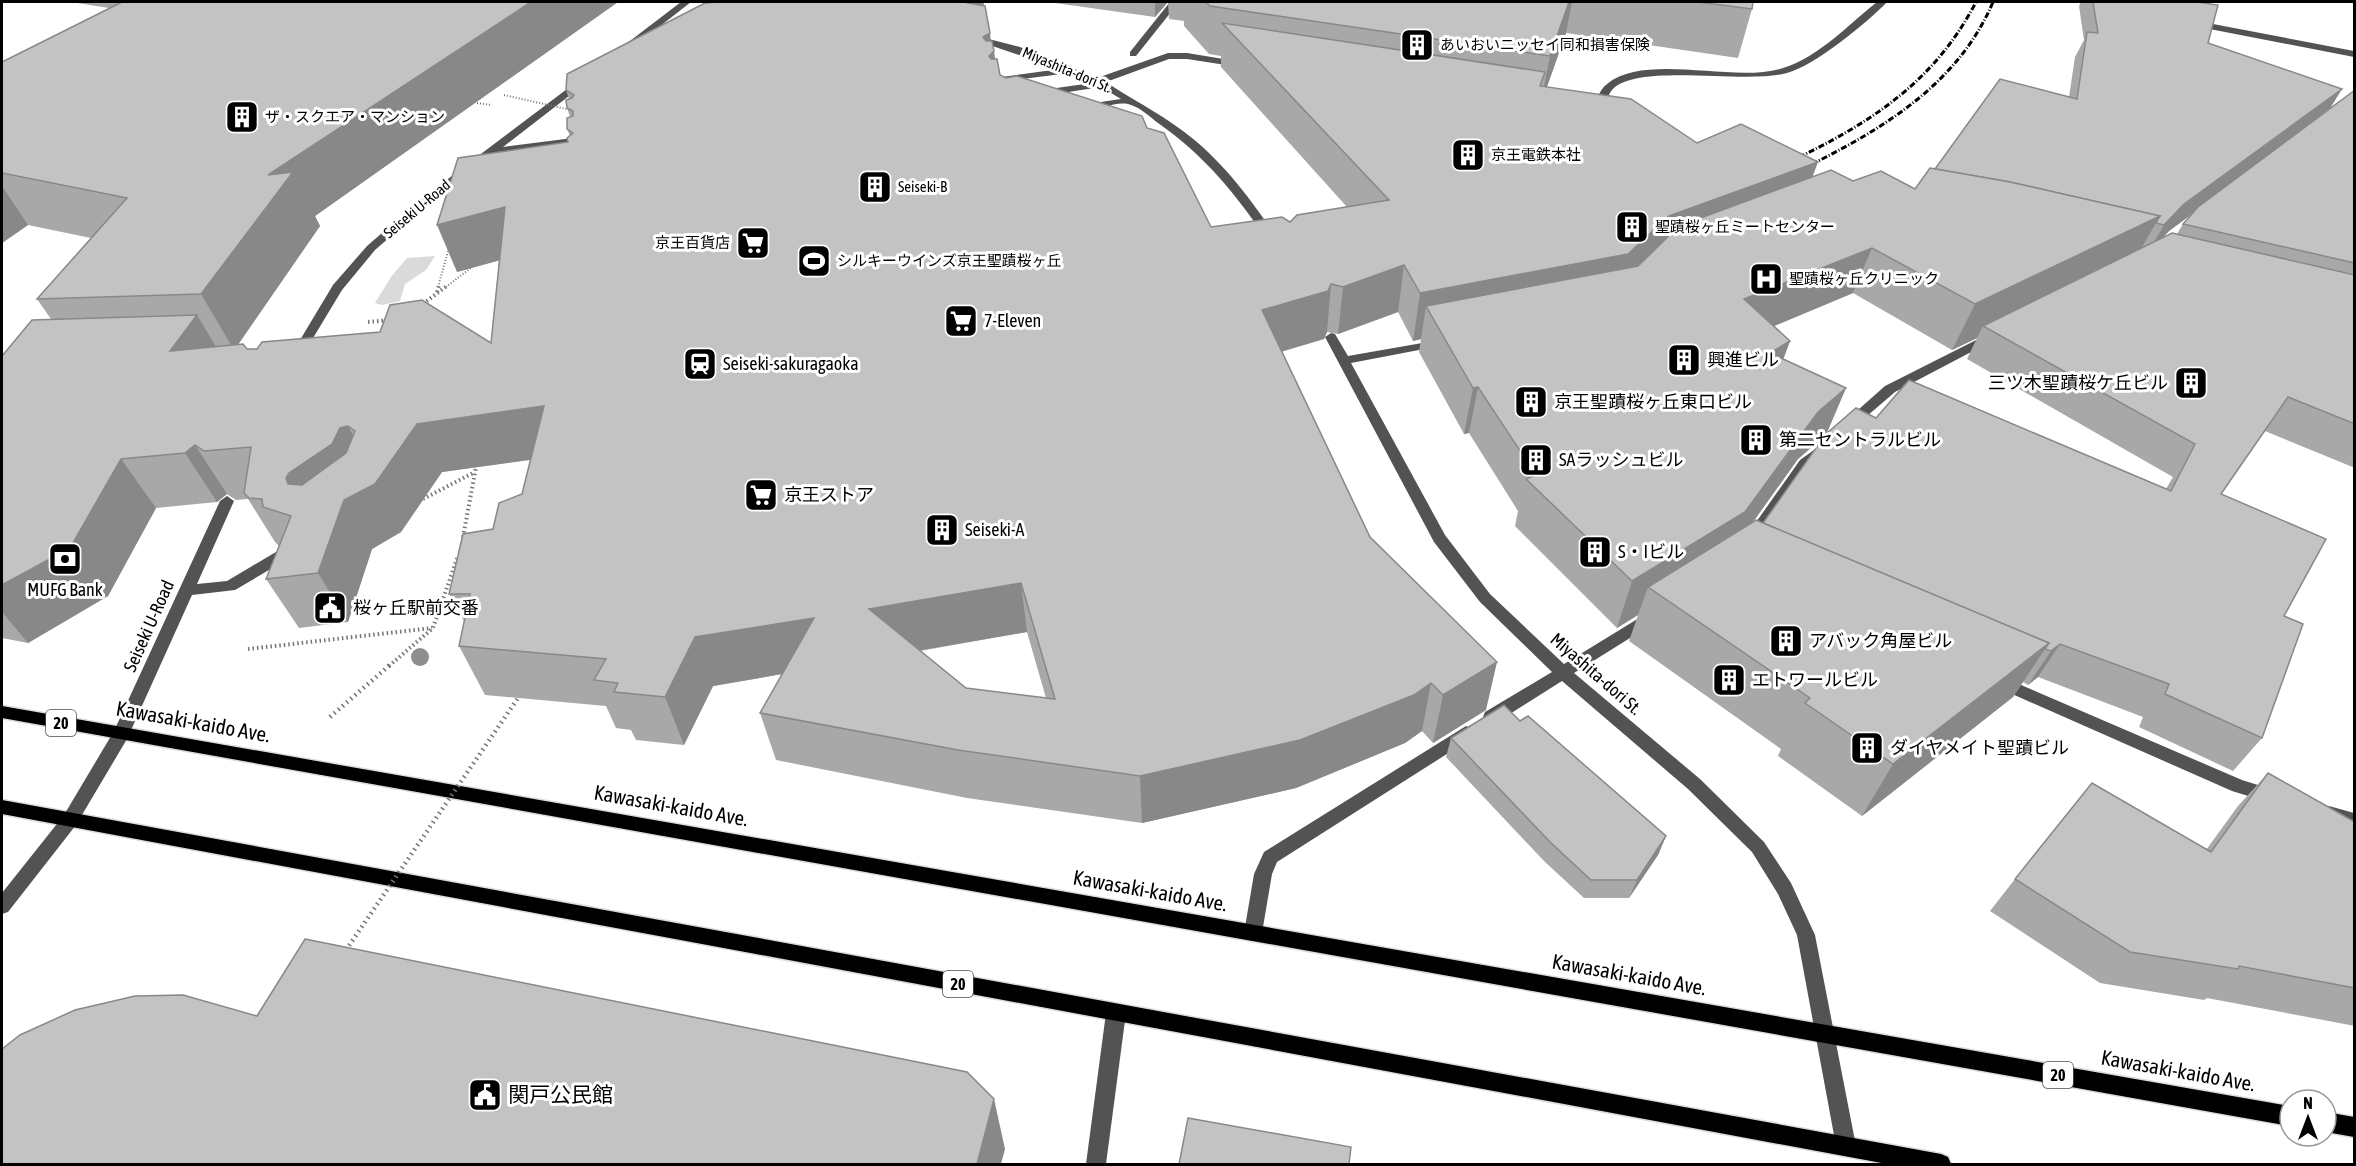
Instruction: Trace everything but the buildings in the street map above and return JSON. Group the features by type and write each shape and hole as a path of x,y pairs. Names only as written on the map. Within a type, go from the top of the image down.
{"main road":[{"name":"Kawasaki-kaido Ave.","path":"2,712 2278,1114"},
{"name":"20","path":"2,807 1941,1164"},
{"path":"2338,1124 2355,1127"}],"street":[{"path":"616,56 686,2"},
{"path":"1133,54 1174,2"},
{"path":"1585,118 1602,121 1603,96 1611,86 1627,78 1675,74 1741,77 1787,71 1810,57 1882,2"},
{"path":"2184,21 2355,54"},
{"name":"Miyashita-dori St.","path":"963,34 1028,52 1073,70 1133,100 1169,123 1232,180 1257,214 1277,248"},
{"path":"1035,94 1101,83 1168,56 1187,56 1246,65"},
{"path":"995,81 1073,70"},
{"name":"Seiseki U-Road","path":"293,357 338,288 371,248 455,177 588,77"},
{"path":"1077,108 1133,100"},
{"path":"489,153 581,140"},
{"path":"455,177 478,174"},
{"path":"424,202 446,198"},
{"path":"1746,547 1805,463 1890,389 2007,329"},
{"name":"Miyashita-dori St.","path":"1330,337 1439,538 1485,598 1563,673 1694,784 1758,847 1785,889 1806,935 1846,1146"},
{"path":"1344,361 1449,340"},
{"name":"Seiseki U-Road","path":"2,906 70,820 121,734 227,501"},
{"path":"186,590 230,586 286,553"},
{"path":"1252,933 1263,874 1270,857 1664,609"},
{"path":"1985,676 2238,786 2291,802"},
{"path":"2312,808 2355,820"},
{"path":"1096,1164 1116,1013"}],"path":[{"path":"504,95 579,112"},
{"path":"436,294 450,244"},
{"path":"420,306 476,264"},
{"path":"368,322 392,320"},
{"path":"330,717 433,628 461,548 476,469 412,504"},
{"path":"248,649 433,628"},
{"path":"339,960 518,698 517,687"}],"shaded area":[{"path":"435,256 426,270 405,284 400,301 382,305 375,303 391,277 407,258"}],"railway":[{"path":"1789,162 1846,132 1897,98 1940,56 1959,31 1976,2"},
{"path":"1802,169 1860,139 1914,102 1959,58 1978,31 1993,2"}],"place":[{"name":"あいおいニッセイ同和損害保険","path":"1417,45"},
{"name":"ザ・スクエア・マンション","path":"242,117"},
{"name":"京王電鉄本社","path":"1468,155"},
{"name":"Seiseki-B","path":"875,187"},
{"name":"聖蹟桜ヶ丘ミートセンター","path":"1632,227"},
{"name":"京王百貨店","path":"753,243"},
{"name":"シルキーウインズ京王聖蹟桜ヶ丘","path":"814,261"},
{"name":"聖蹟桜ヶ丘クリニック","path":"1766,279"},
{"name":"7-Eleven","path":"961,321"},
{"name":"興進ビル","path":"1684,360"},
{"name":"Seiseki-sakuragaoka","path":"700,364"},
{"name":"三ツ木聖蹟桜ケ丘ビル","path":"2191,383"},
{"name":"京王聖蹟桜ヶ丘東口ビル","path":"1531,402"},
{"name":"第二セントラルビル","path":"1756,440"},
{"name":"SAラッシュビル","path":"1536,460"},
{"name":"京王ストア","path":"761,495"},
{"name":"Seiseki-A","path":"942,530"},
{"name":"S・Iビル","path":"1595,552"},
{"name":"MUFG Bank","path":"65,559"},
{"name":"桜ヶ丘駅前交番","path":"330,608"},
{"name":"アバック角屋ビル","path":"1786,641"},
{"name":"エトワールビル","path":"1729,680"},
{"name":"ダイヤメイト聖蹟ビル","path":"1867,748"},
{"name":"関戸公民館","path":"485,1095"}]}
